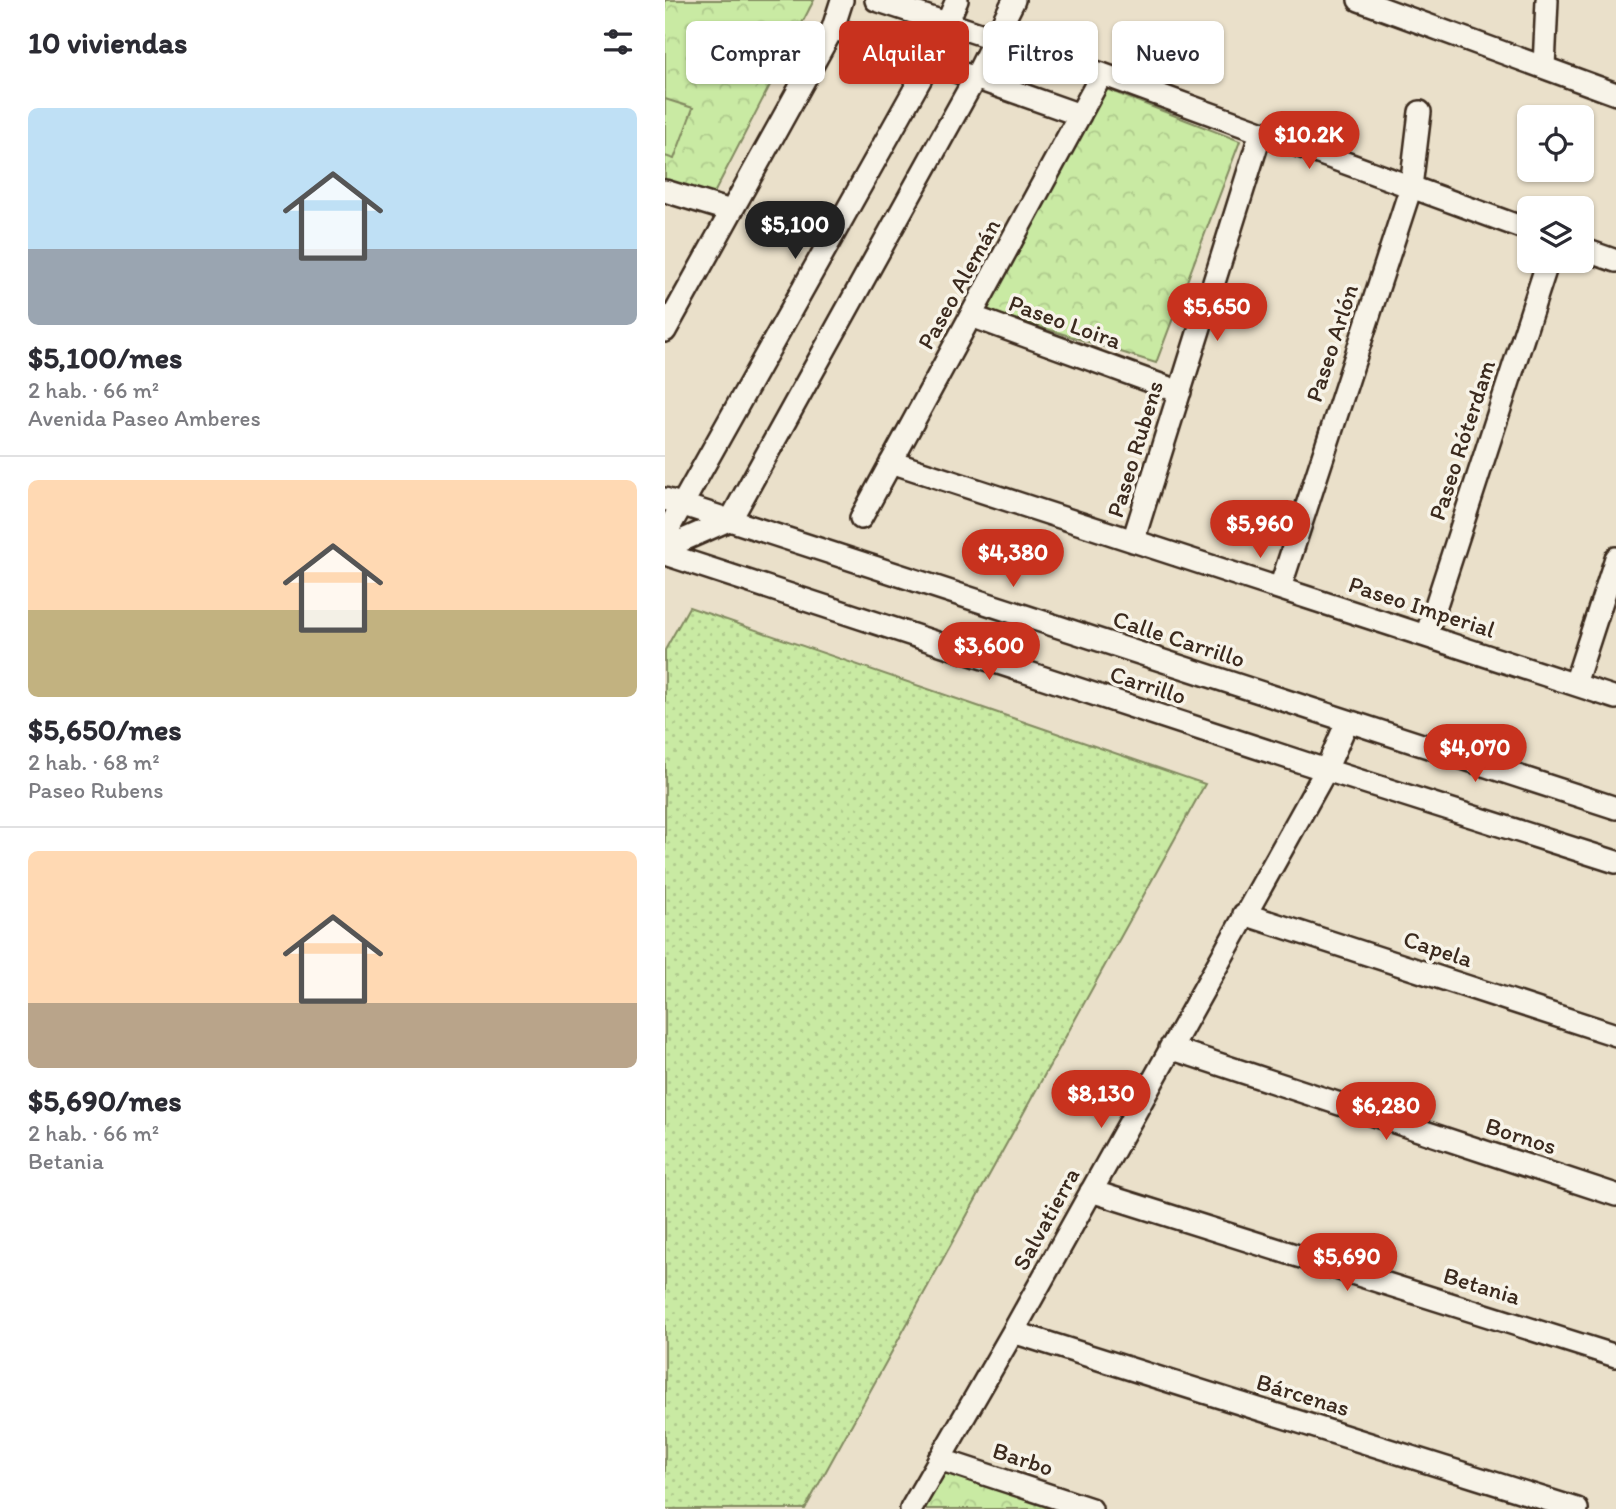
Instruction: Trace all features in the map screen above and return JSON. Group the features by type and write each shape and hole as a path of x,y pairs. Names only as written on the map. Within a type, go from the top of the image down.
{"street":[{"path":"665,331 833,28 842,0"},
{"path":"876,0 942,21"},
{"path":"949,21 957,0"},
{"path":"1004,21 1014,0"},
{"path":"1359,0 1394,6 1616,94"},
{"path":"1544,67 1547,0"},
{"path":"833,28 839,30"},
{"path":"665,548 731,519 983,63"},
{"path":"1098,73 1517,226"},
{"name":"Paseo Alemán","path":"861,518 1102,74"},
{"path":"969,76 1080,115"},
{"path":"665,535 673,501 917,84"},
{"name":"Paseo Arlón","path":"1280,588 1411,187 1420,112"},
{"name":"Paseo Rubens","path":"1133,541 1261,132"},
{"path":"665,191 731,211"},
{"path":"1594,253 1616,261"},
{"name":"Paseo Róterdam","path":"1426,636 1544,273"},
{"name":"Paseo Loira","path":"971,316 1180,392"},
{"name":"Paseo Imperial","path":"891,462 1616,698"},
{"name":"Calle Carrillo","path":"673,501 1616,808"},
{"name":"Carrillo","path":"665,554 1616,862"},
{"path":"1575,684 1616,558"},
{"path":"1326,770 1347,722"},
{"name":"Salvatierra","path":"911,1509 1013,1332 1326,770"},
{"name":"Capela","path":"1244,914 1616,1035"},
{"name":"Bornos","path":"1170,1048 1616,1195"},
{"name":"Betania","path":"1091,1191 1616,1356"},
{"name":"Bárcenas","path":"1013,1332 1577,1509"},
{"name":"Barbo","path":"939,1459 1091,1509"}],"green space":[{"path":"665,0 814,0 803,21 686,21 686,84 771,84 710,201 665,186"},
{"path":"1106,89 1240,141 1156,363 986,310"},
{"path":"665,99 693,108 674,159 665,156"},
{"path":"689,607 1205,784 805,1509 665,1509 665,650"},
{"path":"939,1459 1091,1509 911,1509"}]}
